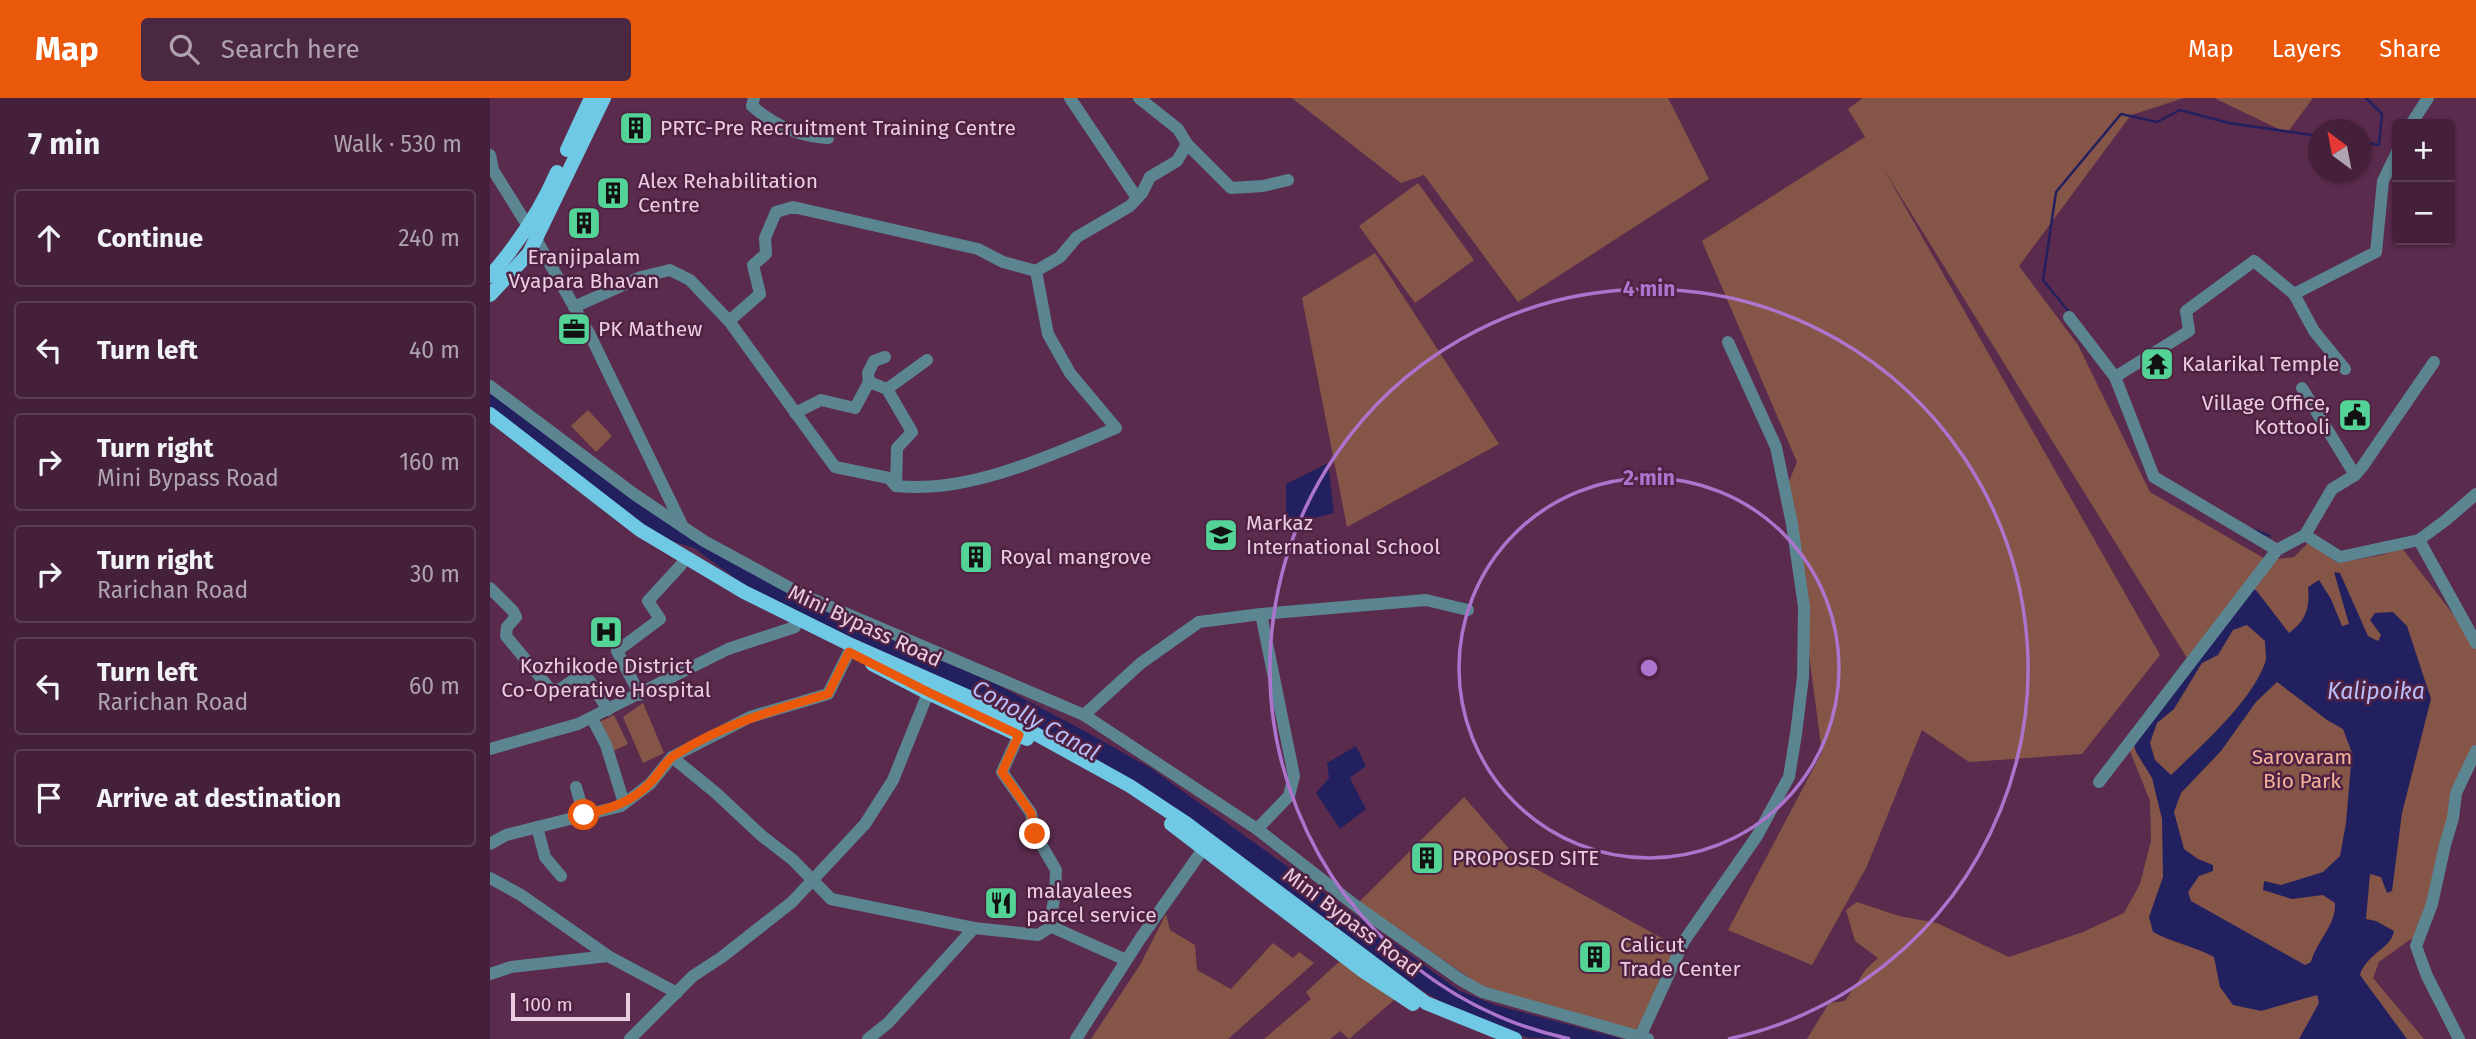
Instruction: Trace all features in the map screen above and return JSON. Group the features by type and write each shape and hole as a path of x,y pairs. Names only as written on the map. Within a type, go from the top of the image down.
{"main road":[{"path":"490,295 529,253 533,234 553,181 591,98"},
{"path":"490,276 515,247 533,234 604,98"},
{"name":"Mini Bypass Road","path":"490,414 640,530 721,578 808,624 971,698 1130,786 1373,978 1428,1014 1490,1039"},
{"name":"Mini Bypass Road","path":"490,423 681,565 754,608 1019,735 1109,783 1206,845 1426,1003 1515,1039"}],"street":[{"path":"754,98 752,106 783,128 805,136 828,138"},
{"path":"1070,98 1137,198"},
{"path":"1139,98 1178,129 1186,144 1231,188 1263,186 1288,180"},
{"path":"2414,119 2428,98"},
{"path":"729,321 760,294 753,265 766,254 765,238 776,212 793,207 978,249 1003,262 1036,271 1059,257 1077,237 1130,206 1150,177 1177,161 1186,144"},
{"path":"490,155 493,170 590,335 683,527"},
{"path":"2294,294 2376,252 2384,181 2392,163"},
{"path":"2115,377 2189,331 2186,311 2254,261 2294,294 2314,331 2345,369"},
{"path":"574,307 641,277 670,270 690,280 729,321 835,467 889,478 896,486 914,488 957,484 1062,451 1116,428 1070,373 1048,334 1036,271"},
{"path":"2069,317 2115,377 2154,477 2277,550"},
{"path":"490,386 567,445 704,541 805,596 1084,715 1257,829 1356,906 1482,992 1644,1038 1684,941 1757,836 1789,777 1803,677 1804,607 1792,524 1776,447 1728,342"},
{"path":"795,414 821,400 855,408 869,382 867,373 874,361 884,357"},
{"path":"887,388 927,360"},
{"path":"2099,782 2277,550 2305,535 2332,489 2362,467 2434,362"},
{"path":"869,382 887,388 912,432 897,448 896,486"},
{"path":"2302,388 2354,474"},
{"path":"2305,535 2340,558 2419,540 2476,494"},
{"path":"2419,540 2476,643"},
{"path":"640,695 617,650 660,619 648,601 681,565"},
{"path":"490,588 516,617 507,627 506,636 550,689 559,690 578,677 589,680 608,710"},
{"path":"1084,715 1141,663 1199,622 1426,600 1468,610"},
{"path":"1257,829 1289,796 1294,776 1261,614"},
{"path":"490,749 579,724 728,649 795,627"},
{"path":"490,844 506,835 624,803 650,784 672,757 750,717 828,694 849,652"},
{"path":"630,1039 693,976 722,957 792,902 865,824 893,780 928,692"},
{"path":"592,718 606,745 624,803"},
{"path":"672,757 793,860 831,899 974,928 1038,935 1050,926 1056,870 1035,834 1031,813 1002,772 1019,735"},
{"path":"2459,1039 2427,976 2416,946 2431,904 2454,818 2456,793 2476,751"},
{"path":"576,788 584,815"},
{"path":"537,827 545,858 561,876"},
{"path":"1076,1039 1126,960 1206,845"},
{"path":"490,878 521,895 608,956 677,993"},
{"path":"1050,926 1126,960"},
{"path":"868,1039 888,1023 974,928"},
{"path":"490,974 511,967 608,956"}],"green space":[{"path":"1292,98 1668,98 1709,179 1518,302 1424,175 1401,183"},
{"name":"Sarovaram Bio Park","path":"1863,98 2184,98 2131,115 2019,266 2078,345 2150,492 2267,560 2294,557 2308,543 2338,563 2382,555 2402,548 2476,644 2476,756 2468,761 2422,931 2379,962 2373,978 2424,1039 1807,1039 1829,1003 1845,1001 1866,969 1878,958 1855,941 1846,910 1857,902 1899,916 1937,923 2009,957 2083,932 2124,913 2140,884 2151,841 2150,801 2127,744 2187,658 1883,168 2160,655 2082,754 1969,762 1922,730 1867,866 1812,965 1728,930 1822,752 1785,491 1797,462 1702,241 1865,137 1848,109"},
{"path":"2214,98 2313,98 2287,133"},
{"path":"1418,183 1474,260 1415,303 1359,226"},
{"path":"1375,253 1499,444 1347,527 1302,298"},
{"path":"588,410 612,436 596,452 571,426"},
{"path":"643,703 664,753 643,763 623,717"},
{"path":"614,715 628,744 611,752 597,723"},
{"path":"1464,797 1518,859 1678,947 1640,1032 1483,987 1359,902"},
{"path":"1166,914 1170,930 1195,945 1197,970 1231,989 1273,943 1293,958 1299,952 1314,963 1228,1039 1091,1039 1140,965"},
{"path":"1341,960 1394,1000 1349,1039 1340,1031 1330,1039 1264,1039 1311,999 1306,992"}],"water":[{"name":"Conolly Canal","path":"490,392 575,455 812,605 996,684 1152,769 1460,991 1495,1005 1622,1039 1530,1038 1481,1022 1434,997 1404,979 1148,791 1098,760 982,697 755,593 694,548 662,538 490,410"},
{"path":"1328,463 1334,513 1286,525 1286,484"},
{"name":"Kalipoika","path":"2334,572 2340,573 2368,636 2378,641 2381,635 2370,620 2375,613 2393,612 2407,626 2431,699 2402,813 2392,891 2387,893 2381,877 2370,874 2366,919 2376,921 2394,931 2388,942 2368,961 2360,975 2407,1039 2299,1039 2319,1003 2317,995 2261,1011 2233,1005 2220,987 2214,957 2153,932 2149,917 2163,877 2162,819 2152,778 2136,752 2133,741 2250,589 2256,590 2289,633 2306,613 2308,587 2319,580 2331,599 2342,626 2349,624","holes":["2247,625 2265,641 2266,661 2258,678 2224,723 2171,775 2155,760 2150,743 2157,723 2174,709 2202,663 2218,655 2233,630","2277,682 2343,729 2352,753 2346,823 2340,856 2323,872 2281,885 2264,881 2263,890 2292,899 2323,895 2335,903 2333,919 2311,962 2305,965 2191,901 2188,892 2199,876 2213,871 2213,865 2184,849 2174,812 2181,793 2221,751 2256,702"]},
{"path":"1356,746 1366,766 1350,778 1366,809 1340,829 1316,793 1329,778 1327,763"}],"waterway":[{"path":"2366,98 2382,114 2379,145 2371,144"},
{"path":"2069,312 2043,280 2056,192 2121,114 2157,122 2180,110 2229,123 2308,135"},
{"path":"2254,530 2270,536"}],"place":[{"name":"PRTC-Pre Recruitment Training Centre","path":"636,128"},
{"name":"Alex Rehabilitation Centre","path":"613,193"},
{"name":"Eranjipalam Vyapara Bhavan","path":"584,223"},
{"name":"PK Mathew","path":"574,329"},
{"name":"Kalarikal Temple","path":"2157,364"},
{"name":"Village Office, Kottooli","path":"2355,415"},
{"name":"Markaz International School","path":"1221,535"},
{"name":"Royal mangrove","path":"976,557"},
{"name":"Kozhikode District Co-Operative Hospital","path":"606,632"},
{"name":"PROPOSED SITE","path":"1427,858"},
{"name":"malayalees parcel service","path":"1001,903"},
{"name":"Calicut Trade Center","path":"1595,957"}],"route":[{"path":"584,815 621,806 650,784 672,757 729,726 750,717 828,694 849,652 1019,735 1002,772 1031,813 1035,834"}]}
